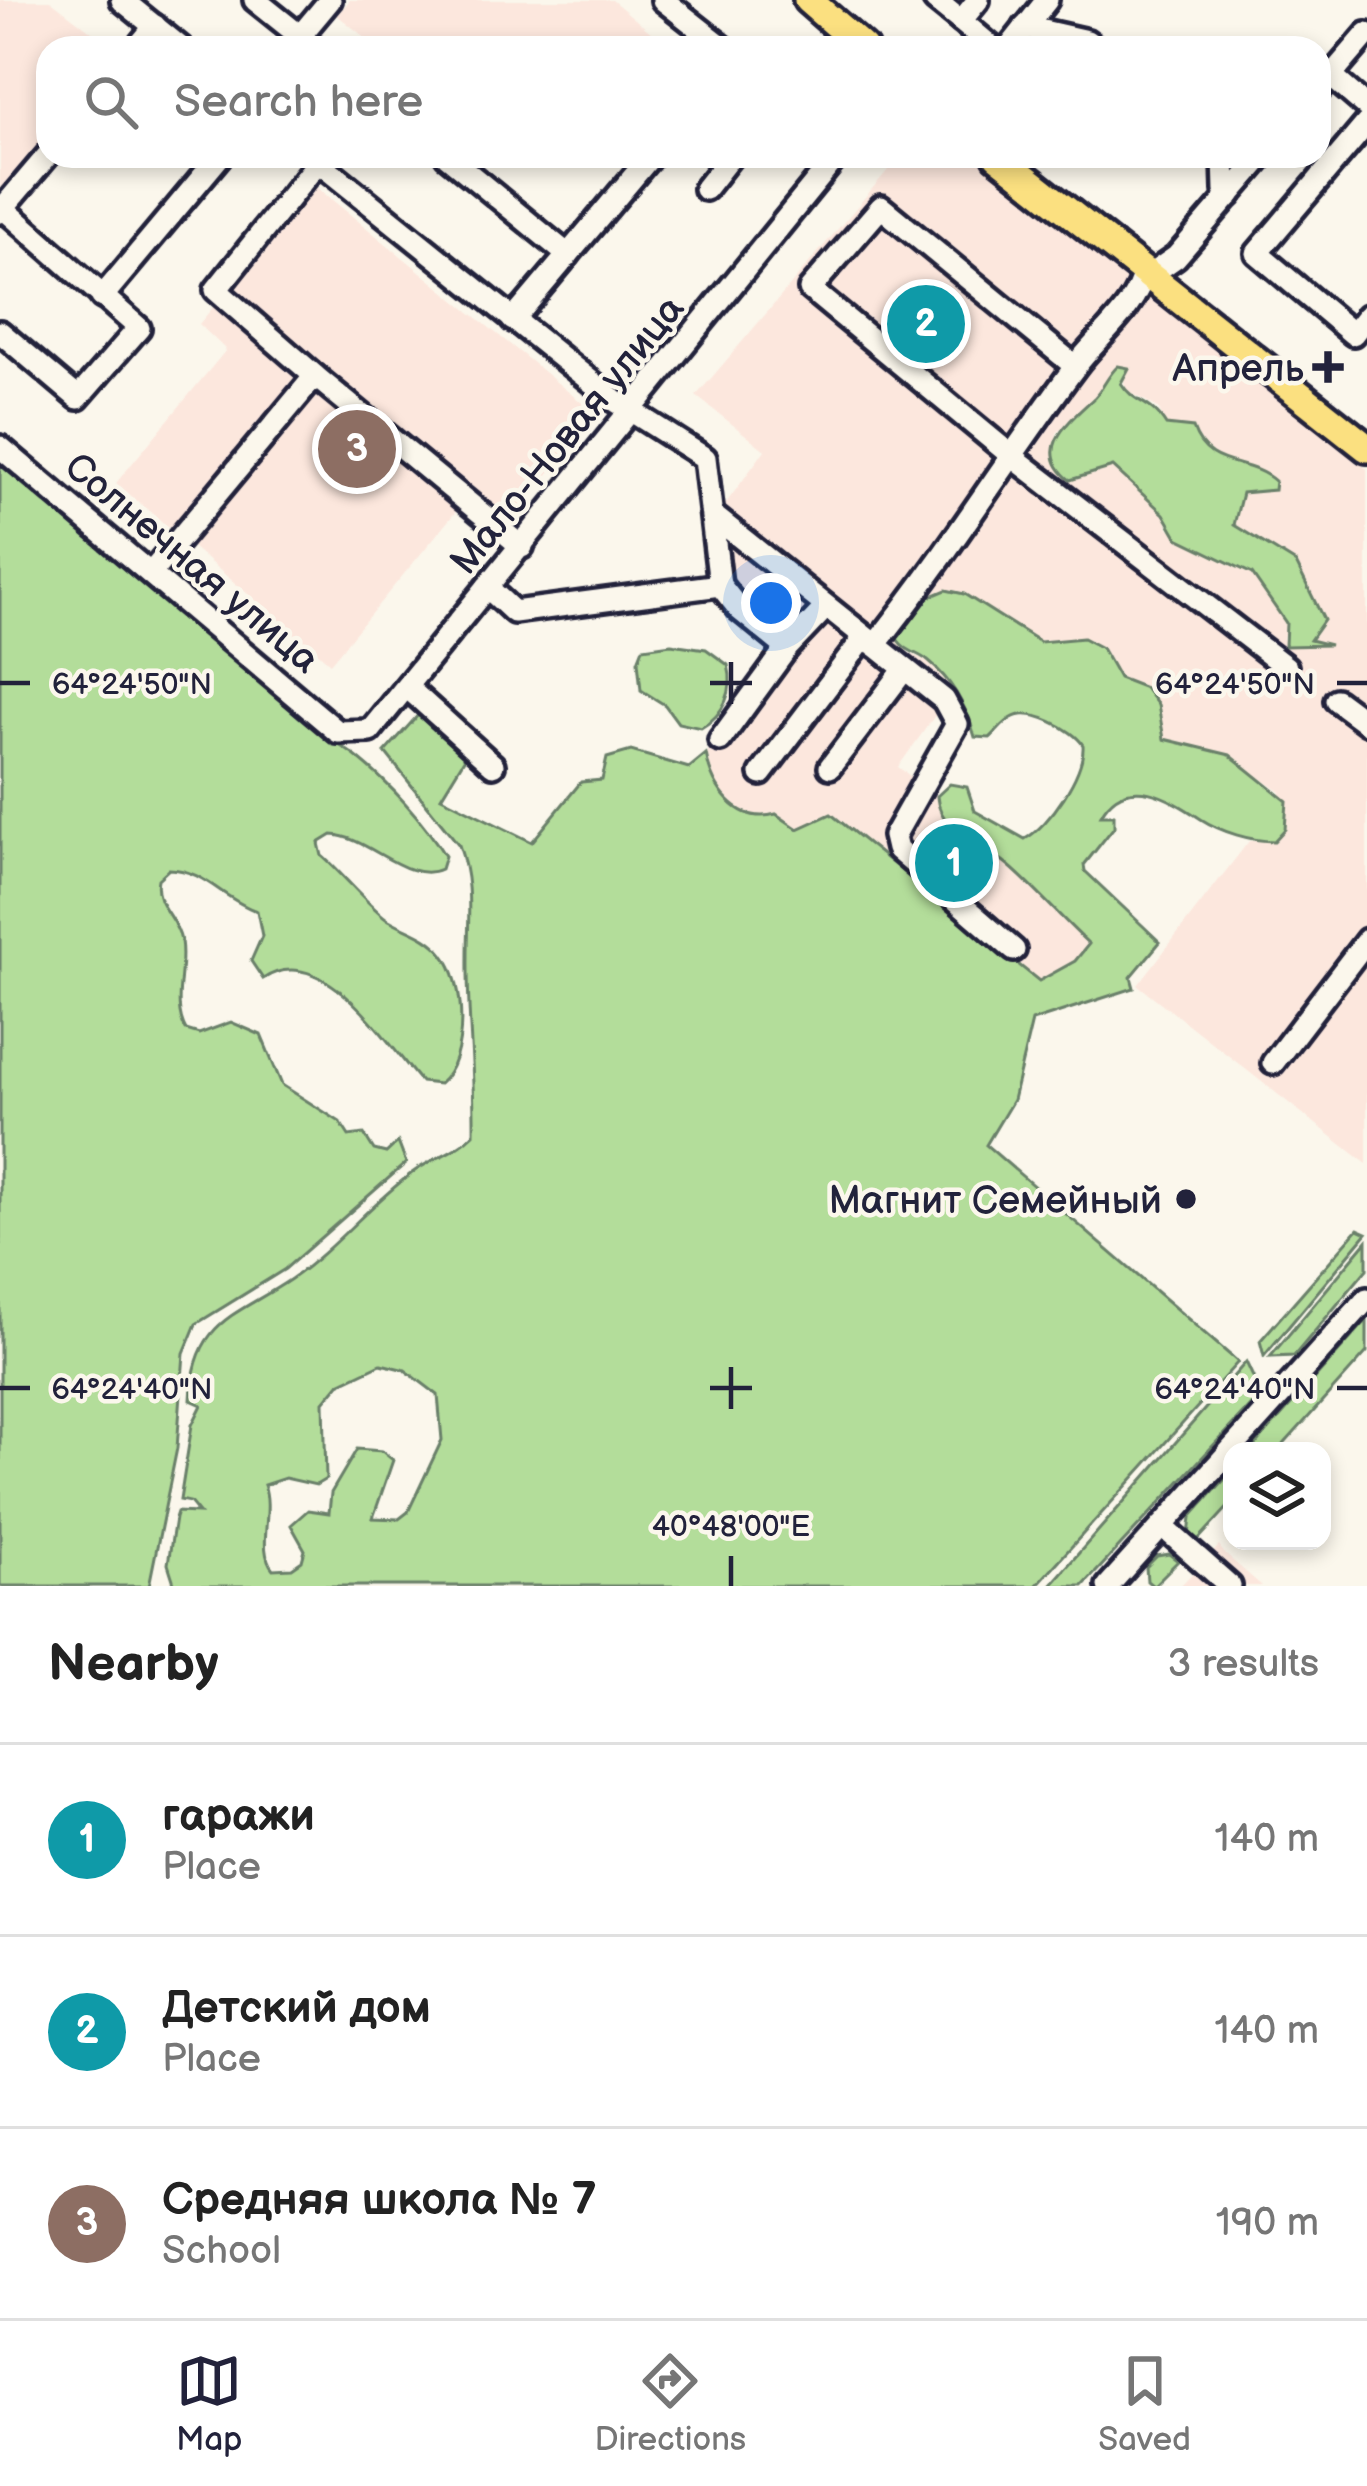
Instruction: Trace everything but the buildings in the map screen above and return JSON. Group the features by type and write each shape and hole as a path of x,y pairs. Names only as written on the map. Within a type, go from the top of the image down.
{"main road":[{"path":"808,0 840,36"},
{"path":"1013,168 1365,443"}],"street":[{"path":"122,0 167,36"},
{"path":"255,0 300,36"},
{"path":"310,36 330,0"},
{"path":"663,0 709,36"},
{"path":"935,0 979,36"},
{"path":"961,21 978,0"},
{"path":"1018,36 1048,0"},
{"path":"147,36 155,26"},
{"path":"1025,27 1065,36"},
{"path":"1331,76 1367,34"},
{"path":"1331,86 1367,107"},
{"path":"1331,166 1367,123"},
{"path":"0,332 79,398 139,328 2,210 37,168"},
{"path":"102,297 210,168"},
{"path":"307,168 216,290 522,547"},
{"path":"325,168 630,411 705,458 720,585 739,609 787,648"},
{"path":"462,168 568,255"},
{"path":"513,320 641,168"},
{"path":"705,189 722,168"},
{"name":"Мало-Новая улица","path":"338,732 378,726 827,168"},
{"path":"1224,168 1225,190 1231,195"},
{"path":"761,774 869,641 937,568 1076,366 1141,289 1147,273 1176,256 1254,168"},
{"path":"1329,168 1257,253 1353,334 1367,316"},
{"path":"1076,366 881,207 810,290 1013,457 1286,667"},
{"path":"151,573 315,376"},
{"name":"Солнечная улица","path":"0,447 338,732"},
{"path":"715,517 944,700 957,724 894,836 897,849 1014,950"},
{"path":"488,587 514,612 720,585"},
{"path":"720,740 787,648 826,607"},
{"path":"830,766 904,670"},
{"path":"408,688 493,765"},
{"path":"1336,700 1367,723"},
{"path":"1274,1063 1367,940"},
{"path":"1117,1583 1162,1526 1367,1298"},
{"path":"1162,1526 1230,1586"}],"shaded area":[{"path":"0,0 50,0 97,36 36,36 36,153 0,196"},
{"path":"350,0 612,0 653,34 363,36 337,15"},
{"path":"890,168 988,168 1367,469 1367,1164 1138,985 1249,841 1274,841 1281,792 1222,752 1164,739 1158,704 1145,688 1119,679 1102,648 1083,638 1040,642 945,590 929,596 908,652 931,663 954,689 898,767 937,796 1090,945 1075,961 1039,981 831,814 798,829 776,814 758,817 738,808 710,780 706,754 779,650 723,596 721,510 765,450 696,396","holes":["1123,375 1126,390 1158,408 1166,425 1193,428 1209,454 1250,469 1267,491 1242,492 1234,525 1296,563 1320,611 1320,628 1309,640 1320,642 1293,646 1283,639 1286,623 1252,574 1169,528 1164,514 1113,467 1093,475 1059,469 1054,455 1057,433 1104,386"]},
{"path":"315,186 597,415 509,522 473,491 330,663 116,483 226,350 199,324"},
{"path":"1219,1546 1225,1554 1262,1586 1180,1586"}],"green space":[{"path":"1118,366 1129,368 1121,383 1126,390 1166,425 1193,428 1208,451 1275,481 1274,490 1242,493 1234,525 1296,563 1324,620 1310,640 1330,645 1285,646 1286,623 1252,574 1178,538 1164,514 1113,467 1070,480 1059,468 1054,446 1059,436"},
{"path":"0,458 311,717 327,737 371,769 417,816 445,856 441,869 415,871 346,837 332,835 319,843 322,856 375,909 431,942 451,967 460,1001 460,1040 449,1073 439,1084 421,1082 371,1021 330,983 285,970 263,979 251,961 262,936 257,911 181,870 169,869 158,879 159,896 181,941 179,998 186,1030 199,1034 231,1022 261,1035 282,1085 340,1122 349,1136 364,1134 374,1150 386,1153 398,1142 406,1163 285,1269 196,1324 184,1353 177,1448 149,1586 0,1586"},
{"path":"946,590 964,594 1040,642 1083,638 1102,648 1119,678 1145,688 1158,705 1164,739 1230,755 1287,801 1285,829 1274,841 1227,832 1149,793 1136,791 1111,801 1101,815 1114,815 1114,827 1084,865 1085,871 1160,942 1131,977 1134,988 1032,1021 1013,1100 986,1145 1238,1362 1036,1586 175,1586 168,1564 175,1518 177,1512 199,1513 190,1502 180,1500 192,1425 202,1405 191,1400 194,1373 209,1337 236,1313 307,1267 412,1173 474,1134 469,900 463,860 459,845 385,752 420,713 469,751 441,797 532,842 581,782 602,780 607,758 631,751 689,768 706,754 714,779 738,809 762,816 776,814 798,829 831,814 1039,981 1075,961 1089,944 1008,865 954,829 937,796 950,784 967,787 975,811 1025,839 1064,798 1078,770 1083,745 1061,727 1030,715 1012,718 990,738 975,737 945,677 897,639 897,624 922,600","holes":["381,1364 405,1370 438,1395 442,1440 408,1512 399,1519 373,1518 393,1460 382,1451 357,1449 331,1493 329,1513 308,1510 291,1525 305,1550 302,1561 292,1568 273,1569 266,1551 264,1485 285,1478 316,1485 326,1479 324,1402 339,1384"]},
{"path":"671,644 706,649 728,665 726,701 701,728 678,723 665,705 641,690 638,661 643,648"},
{"path":"1358,1229 1367,1233 1264,1356 1260,1341"},
{"path":"1367,1241 1367,1269 1294,1356 1270,1357"},
{"path":"1367,1320 1367,1352 1286,1442 1258,1442"},
{"path":"1246,1362 1261,1394 1083,1586 1050,1586"},
{"path":"1223,1481 1223,1513 1196,1542 1189,1536 1191,1517"},
{"path":"1169,1554 1178,1561 1153,1586 1147,1581 1146,1567 1157,1556"}],"place":[{"name":"Детский дом","path":"926,324"},
{"name":"Апрель","path":"1328,367"},
{"name":"Средняя школа № 7","path":"357,449"},
{"name":"гаражи","path":"954,863"},
{"name":"Магнит Семейный","path":"1186,1199"}]}
